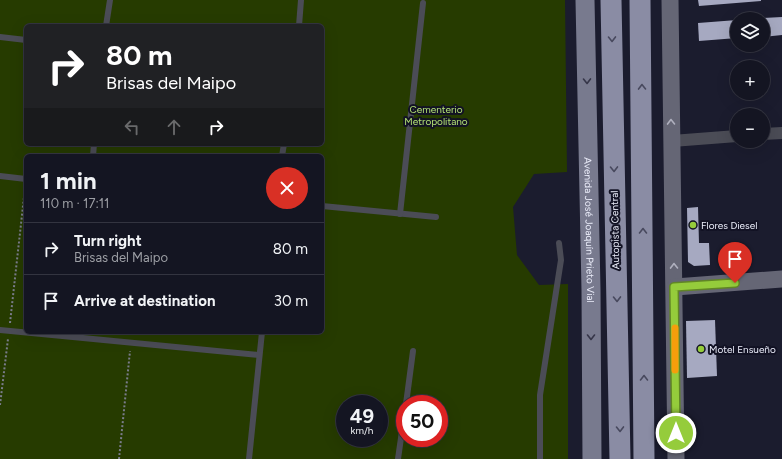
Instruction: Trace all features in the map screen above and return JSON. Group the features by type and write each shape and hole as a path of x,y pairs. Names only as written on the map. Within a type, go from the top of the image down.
{"highway":[{"name":"Autopista Central","path":"611,0 620,459"},
{"path":"640,0 643,133 644,459"}],"main road":[{"name":"Avenida José Joaquín Prieto Vial","path":"585,0 591,267 592,459"},
{"path":"670,0 676,459"},
{"path":"674,287 782,279"}],"street":[{"path":"770,134 782,133"},
{"path":"672,141 730,137"}],"lane":[{"path":"106,24 110,0"},
{"path":"299,24 301,0"},
{"path":"400,214 423,3"},
{"path":"0,37 24,40"},
{"path":"0,176 24,179"},
{"path":"324,206 436,217"},
{"path":"540,459 540,395 561,260 559,243"},
{"path":"0,330 24,332"},
{"path":"40,334 259,355"},
{"path":"249,459 262,334"},
{"path":"407,395 413,351"},
{"path":"398,459 400,447"}],"path":[{"path":"0,406 24,196"},
{"path":"119,459 131,343"}],"green space":[{"name":"Cementerio Metropolitano","path":"0,0 565,0 567,172 534,174 513,207 517,255 539,285 568,284 568,459 0,459"}],"building":[{"path":"698,0 761,0 761,1 699,6"},
{"path":"782,17 782,35 770,36 770,18"},
{"path":"730,21 730,39 699,41 698,23"},
{"name":"Flores Diesel","path":"698,207 699,243 709,243 710,265 694,266 688,262 687,208"},
{"name":"Motel Ensueño","path":"715,320 717,376 687,378 686,321"}],"slow traffic":[{"path":"675,328 675,370"}],"place":[{"name":"Flores Diesel","path":"693,225"},
{"name":"Motel Ensueño","path":"701,349"}],"route":[{"path":"676,433 674,287 735,283"}]}
